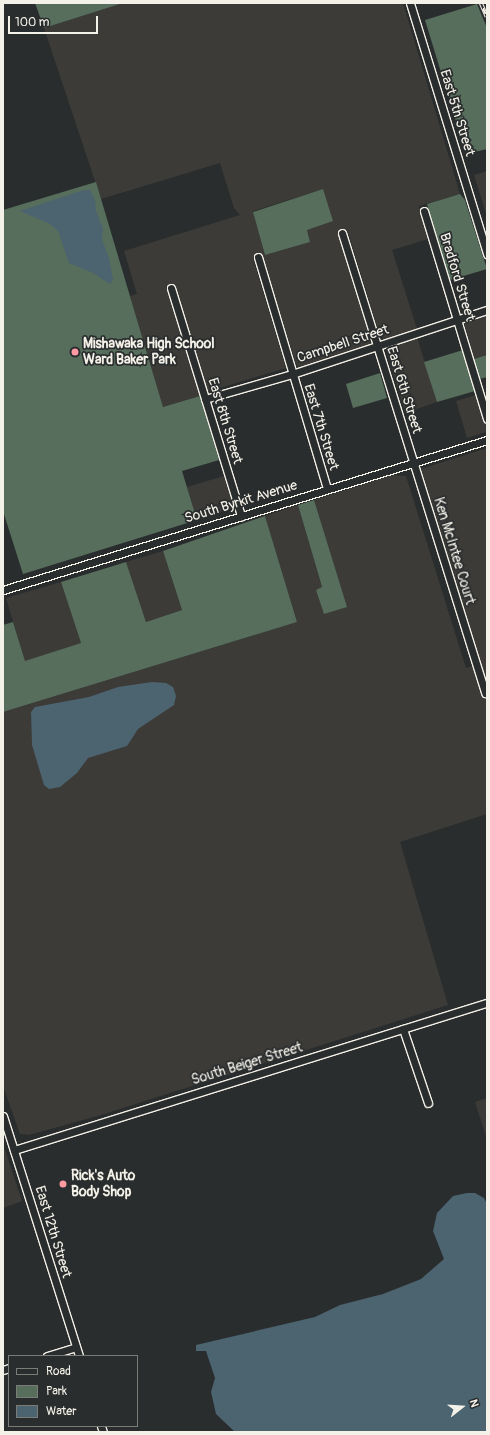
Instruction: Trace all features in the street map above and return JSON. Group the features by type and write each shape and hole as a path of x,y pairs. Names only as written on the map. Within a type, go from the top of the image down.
{"street":[{"name":"East 5th Street","path":"410,3 487,254"},
{"name":"Bradford Street","path":"424,211 487,420"},
{"name":"East 6th Street","path":"342,233 413,462"},
{"name":"East 7th Street","path":"258,257 326,489"},
{"name":"East 8th Street","path":"171,288 241,516"},
{"name":"Campbell Street","path":"205,399 292,374 487,310"},
{"name":"South Byrkit Avenue","path":"3,590 487,440"},
{"name":"Ken McIntee Court","path":"413,462 485,693"},
{"name":"South Beiger Street","path":"14,1150 487,1003"},
{"path":"403,1029 428,1103"},
{"name":"East 12th Street","path":"3,1116 79,1355"},
{"path":"50,1355 76,1347"}],"shaded area":[{"path":"123,3 403,3 460,194 419,206 428,239 392,250 417,329 384,339 380,336 347,229 337,231 371,341 369,345 299,367 296,364 262,255 253,259 286,368 206,392 173,284 166,286 200,396 163,407 130,296 137,294 124,251 240,215 234,208 220,163 101,199 44,28","holes":["323,189 307,230 310,242 265,255 253,211"]},
{"path":"487,171 487,217 474,175"},
{"path":"487,315 487,355 474,359 464,322"},
{"path":"417,337 437,402 405,413 386,350"},
{"path":"476,395 487,429 486,432 467,438 456,401"},
{"path":"487,448 487,814 400,842 448,1005 101,1115 29,1135 20,1134 3,1086 3,712 297,622 265,516 298,505 322,588 316,590 324,613 346,607 314,500 393,475 406,476 466,668 481,664 421,469"},
{"path":"224,476 234,508 197,520 187,487"},
{"path":"163,551 182,610 146,622 126,562"},
{"path":"61,582 81,643 25,662 6,598"},
{"path":"487,1098 487,1139 475,1102"},
{"path":"3,1144 22,1201 3,1208"}],"green space":[{"path":"35,3 123,3 44,28"},
{"path":"477,4 487,28 487,149 466,154 425,20"},
{"name":"Mishawaka High School Ward Baker Park","path":"96,182 163,407 200,396 219,460 182,471 197,520 23,574 3,511 3,210"},
{"path":"323,189 333,221 307,230 310,242 265,255 253,212"},
{"path":"460,194 465,200 487,269 450,280 427,204"},
{"path":"463,350 475,391 437,402 424,362"},
{"path":"487,355 487,377 480,379 474,359"},
{"path":"380,373 387,398 353,408 346,384"},
{"path":"314,500 347,607 324,614 316,590 322,587 298,505"},
{"path":"265,516 297,622 3,712 3,625 13,622 25,661 81,643 61,582 126,562 146,622 182,610 163,551"}],"water":[{"path":"84,190 90,190 95,200 96,211 103,229 102,240 109,258 113,280 110,284 93,273 69,263 58,231 50,224 20,211"},
{"path":"152,682 166,683 173,687 176,696 174,705 138,729 127,746 88,758 77,773 60,787 49,789 44,785 32,745 31,712 35,707 89,697 118,687"},
{"path":"475,1193 484,1198 487,1204 487,1432 235,1432 216,1414 211,1392 215,1378 206,1351 196,1351 196,1345 315,1317 340,1305 383,1294 421,1279 444,1259 433,1231 437,1213 453,1196"}],"railway":[{"path":"481,3 487,17"}],"place":[{"name":"Mishawaka High School Ward Baker Park","path":"75,352"},
{"name":"Rick's Auto Body Shop","path":"63,1184"}]}
